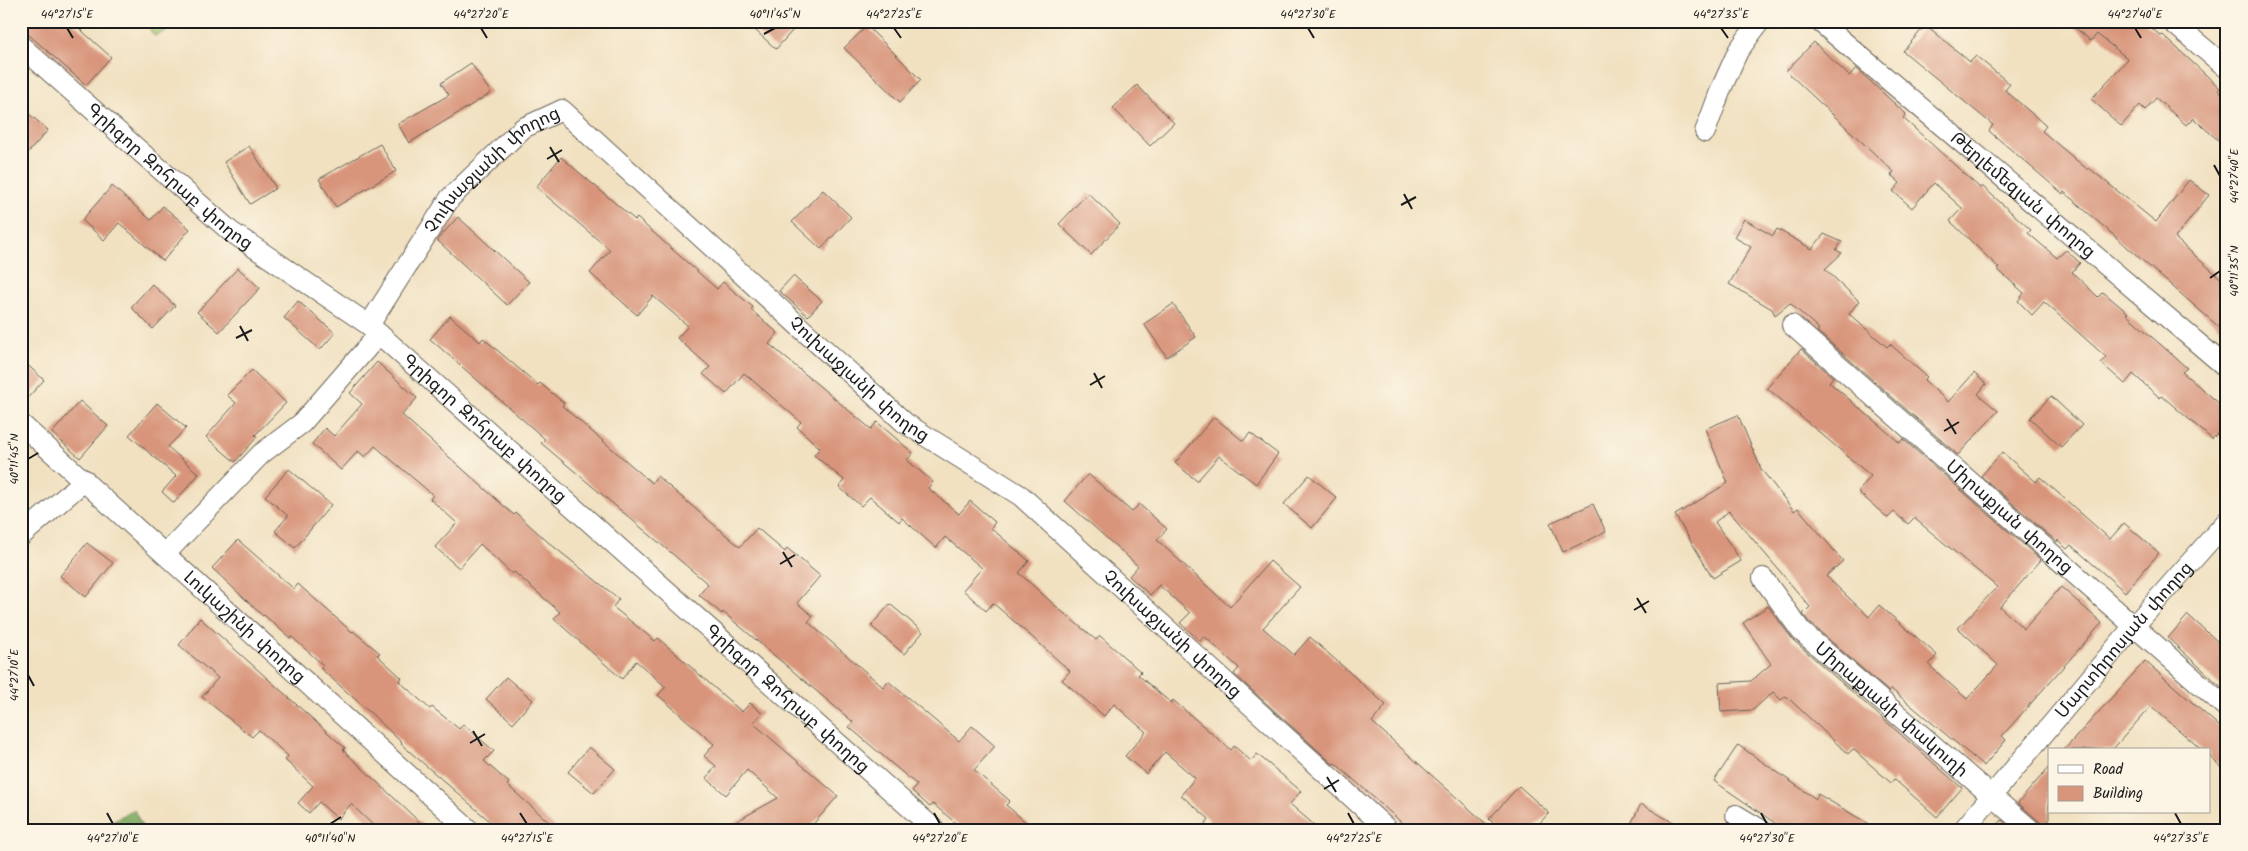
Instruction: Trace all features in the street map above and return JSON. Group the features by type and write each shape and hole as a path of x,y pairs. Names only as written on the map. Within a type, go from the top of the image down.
{"street":[{"path":"1705,132 1738,51 1760,21"},
{"name":"Թերլեմեզյան փողոց","path":"1819,21 2227,368"},
{"path":"2172,21 2227,68"},
{"name":"Գրիգոր Զոհրաբ փողոց","path":"21,46 230,231 374,330 935,830"},
{"name":"Չուխաջյանի փողոց","path":"165,554 261,454 302,423 374,330 450,198 523,128 562,110 905,423 1021,496 1388,830"},
{"name":"Միրաքյան փողոց","path":"1792,325 2227,708"},
{"name":"Լուկաշինի փողոց","path":"21,424 468,830"},
{"path":"21,536 84,480"},
{"name":"Մարտիրոսյան փողոց","path":"1963,830 1990,795 2134,626 2227,521"},
{"name":"Միրաքյանի փակուղի","path":"1762,578 1801,631 2031,830"},
{"path":"1736,815 1761,830"}],"green space":[{"path":"145,21 191,21 154,36"},
{"path":"134,810 144,830 93,830"}],"building":[{"path":"21,21 71,21 111,57 86,85 21,28"},
{"path":"745,21 801,21 776,49"},
{"path":"2067,21 2143,21 2161,36 2163,35 2220,88 2218,90 2227,98 2227,148 2193,118 2186,125 2156,98 2145,110 2140,105 2121,126 2091,99 2128,59 2097,34 2091,41"},
{"path":"1926,25 1970,62 1976,56 2010,84 2005,90 2046,126 2042,131 2088,170 2089,168 2156,222 2189,180 2209,195 2175,238 2227,284 2227,334 2064,192 2063,194 1989,131 1993,125 1903,51"},
{"path":"867,26 921,80 900,102 844,48"},
{"path":"1814,42 1849,76 1856,68 1906,114 1903,118 1980,188 1982,186 2031,230 2028,233 2057,258 2066,250 2080,263 2072,272 2098,297 2103,292 2128,313 2126,314 2187,368 2182,372 2227,410 2227,443 2217,434 2212,439 2133,374 2125,384 2101,363 2106,357 2044,302 2032,315 2018,301 2024,293 1997,269 1999,268 1950,221 1962,208 1934,183 1912,208 1893,191 1900,183 1891,175 1894,172 1786,71"},
{"path":"471,63 491,93 409,143 398,124 449,95 441,83"},
{"path":"1137,85 1174,123 1150,146 1113,108"},
{"path":"21,107 48,130 21,161"},
{"path":"380,144 396,171 336,207 319,179"},
{"path":"249,146 276,188 250,204 224,162"},
{"path":"561,157 635,220 637,218 717,289 723,282 753,307 751,310 778,333 769,344 871,429 877,422 913,453 907,460 933,482 928,488 959,514 970,501 995,522 991,528 1029,561 1019,573 1059,609 1096,640 1100,636 1141,672 1138,675 1171,703 1173,700 1231,750 1234,746 1251,761 1257,754 1301,791 1290,804 1320,830 1200,830 1209,819 1181,795 1195,778 1165,752 1146,774 1125,756 1146,732 1114,704 1104,716 1062,680 1070,671 1040,644 993,603 986,611 963,590 982,568 945,537 936,548 902,518 899,522 870,497 861,506 839,487 844,480 814,455 820,448 797,427 801,422 744,373 726,394 703,374 710,367 677,338 688,326 653,296 637,315 590,273 610,250 536,187"},
{"path":"112,186 151,220 163,206 190,229 163,261 119,223 104,240 82,220"},
{"path":"823,190 851,217 821,249 792,222"},
{"path":"1088,193 1120,224 1091,255 1059,224"},
{"path":"458,217 529,282 507,305 437,240"},
{"path":"1744,219 1773,236 1777,229 1812,249 1824,234 1842,242 1836,250 1842,253 1825,269 1859,301 1849,314 1887,347 1890,344 1927,377 1924,380 1948,402 1974,373 1986,384 1978,394 1998,411 1958,455 1817,331 1819,329 1790,303 1775,315 1772,309 1729,284 1751,247 1734,237"},
{"path":"238,268 260,288 219,332 197,312"},
{"path":"793,276 822,301 808,316 779,291"},
{"path":"152,284 175,306 153,329 131,307"},
{"path":"298,301 335,333 320,350 284,318"},
{"path":"1173,304 1196,337 1167,357 1144,324"},
{"path":"450,316 480,342 483,338 538,385 540,383 564,403 562,406 652,483 657,476 740,547 757,528 785,552 787,548 820,576 797,603 813,616 808,622 883,687 888,681 959,741 972,726 995,746 974,770 1010,801 1006,805 1035,830 964,830 933,804 930,807 912,791 917,785 849,727 853,722 723,612 722,614 699,595 708,584 541,443 545,439 430,339"},
{"path":"1801,349 1833,377 1829,382 1900,443 1903,439 2041,560 2000,607 2024,629 2061,587 2102,623 2002,736 2006,740 1984,766 1891,689 1889,692 1810,623 1803,614 1810,607 1729,511 1715,522 1741,561 1713,578 1675,515 1728,483 1705,429 1738,415 1761,469 1794,511 1798,508 1843,561 1826,576 1869,617 1879,605 1937,655 1929,665 1967,699 1998,665 1958,628 1997,587 1914,518 1908,524 1894,512 1888,518 1858,492 1871,476 1767,388"},
{"path":"21,359 44,380 21,405"},
{"path":"377,362 417,398 402,415 514,515 516,513 548,542 619,599 613,607 655,641 658,638 742,712 750,703 762,713 753,723 838,796 808,830 721,830 778,798 747,770 726,795 706,778 716,766 704,756 714,744 658,695 666,687 636,661 622,679 554,619 560,612 514,572 512,574 480,544 459,568 435,547 457,523 430,499 433,495 375,446 365,457 358,451 341,470 312,444 325,428 334,436 362,404 350,393"},
{"path":"252,370 286,403 255,435 257,437 235,462 206,437 236,403 227,395"},
{"path":"2051,396 2082,425 2061,447 2030,418"},
{"path":"80,401 108,426 80,458 52,433"},
{"path":"157,403 186,428 168,447 199,474 174,503 162,492 176,476 129,435"},
{"path":"1214,417 1243,441 1250,433 1278,454 1256,484 1219,456 1197,481 1175,463"},
{"path":"2002,452 2036,482 2040,477 2110,539 2124,523 2159,553 2125,592 2071,545 2067,549 2058,540 2057,542 1981,476"},
{"path":"289,469 331,505 295,548 275,531 288,516 265,496"},
{"path":"1088,474 1132,512 1139,504 1167,529 1157,540 1230,607 1270,561 1300,587 1263,628 1294,655 1310,637 1386,705 1372,722 1493,830 1410,830 1335,763 1333,764 1234,674 1239,668 1204,636 1200,641 1180,623 1190,613 1159,585 1150,595 1129,576 1138,566 1065,501"},
{"path":"1309,475 1337,498 1312,528 1284,504"},
{"path":"1593,504 1606,532 1563,552 1550,523"},
{"path":"238,540 294,589 298,584 352,632 380,653 377,655 402,678 399,681 430,709 432,707 459,729 463,724 494,751 484,761 509,783 507,785 558,830 500,830 401,744 374,716 320,668 323,665 292,637 290,638 263,616 212,568"},
{"path":"87,543 113,563 86,597 60,576"},
{"path":"890,604 923,632 904,654 871,626"},
{"path":"1768,606 1793,640 1962,788 1937,817 1894,779 1891,783 1853,749 1848,754 1786,696 1781,700 1773,692 1753,710 1721,712 1719,683 1751,681 1771,664 1743,623"},
{"path":"2188,615 2227,650 2227,692 2168,638"},
{"path":"200,618 345,748 343,750 428,830 378,830 351,804 338,819 319,802 309,813 298,803 313,786 285,760 288,756 259,730 252,737 202,697 218,678 179,645"},
{"path":"2145,661 2227,733 2227,772 2210,757 2210,748 2200,748 2151,706 2114,748 2066,748"},
{"path":"506,677 533,700 513,723 486,699"},
{"path":"1738,745 1816,799 1818,794 1879,830 1785,830 1714,781"},
{"path":"589,747 615,769 594,793 568,772"},
{"path":"2048,768 2049,821 2042,829 2039,821 2018,803"},
{"path":"1519,786 1549,813 1533,830 1500,830 1489,819"},
{"path":"1641,804 1665,818 1689,830 1628,830"},
{"path":"2002,820 2013,830 1993,830"}]}
